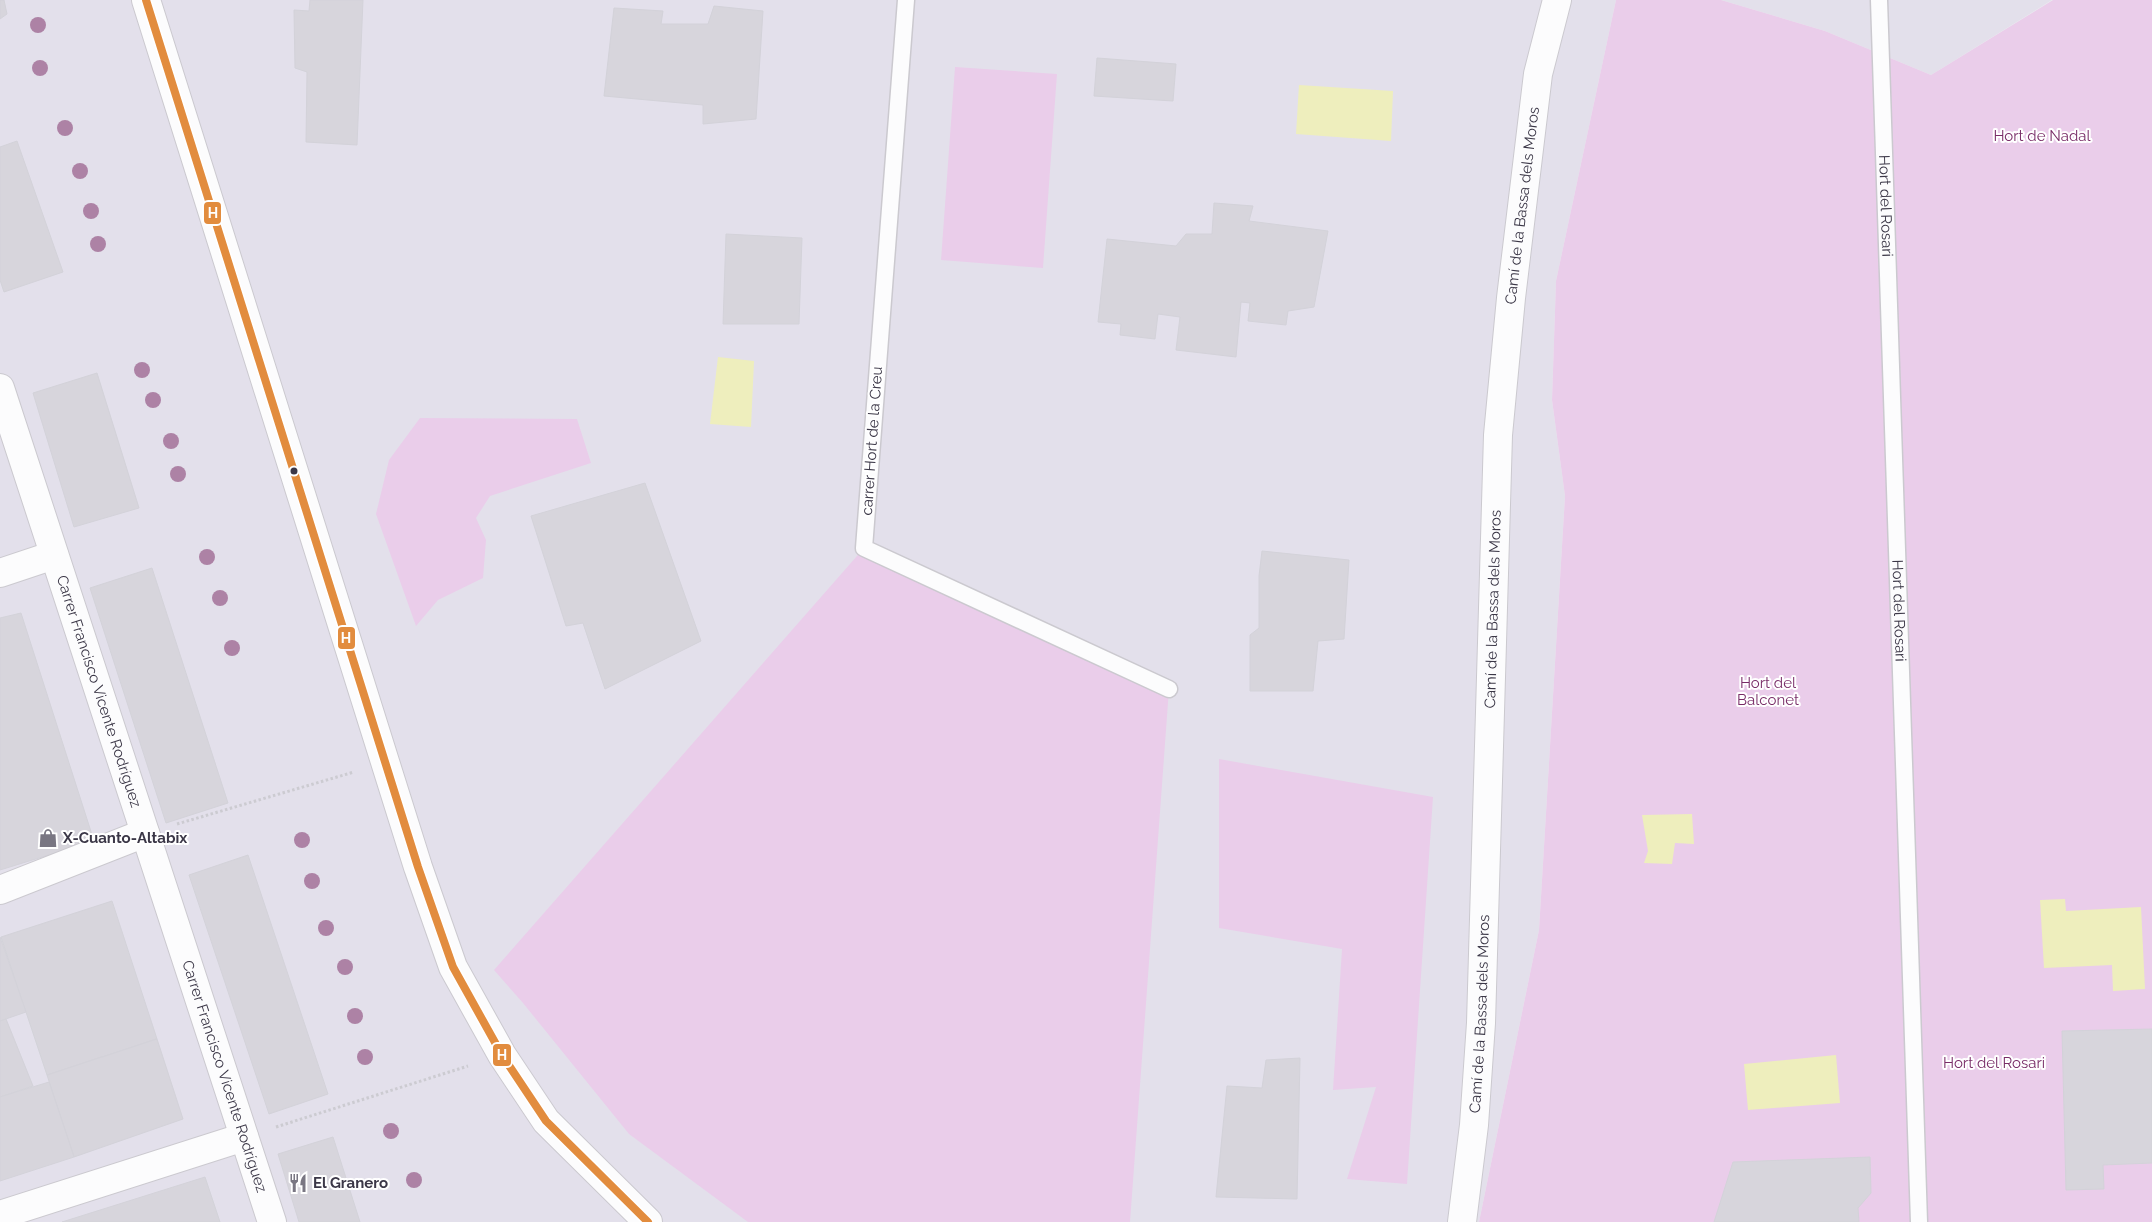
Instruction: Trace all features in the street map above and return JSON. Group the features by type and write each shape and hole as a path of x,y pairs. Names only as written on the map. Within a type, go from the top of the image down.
{"street":[{"path":"146,0 385,763 452,967 502,1055 546,1121 648,1222"},
{"name":"Camí de la Bassa dels Moros","path":"1462,1222 1474,1125 1481,1023 1498,435 1511,298 1538,74 1557,0"},
{"name":"Carrer Francisco Vicente Rodríguez","path":"0,388 272,1222"},
{"path":"0,573 54,555"},
{"path":"0,890 145,833"},
{"path":"0,1215 244,1137"}],"lane":[{"name":"carrer Hort de la Creu","path":"906,0 864,548 1169,689"},
{"name":"Hort del Rosari","path":"1879,0 1919,1222"}],"path":[{"path":"145,833 385,763"},
{"path":"244,1137 502,1055"}],"shaded area":[{"path":"0,0 1616,0 1556,281 1552,400 1565,496 1539,930 1479,1222 0,1222"},
{"path":"1721,0 2052,0 1931,75 1825,31"},
{"path":"1299,85 1393,91 1391,141 1296,134"},
{"path":"718,357 754,361 751,427 710,424"},
{"path":"1692,814 1694,844 1675,843 1672,864 1644,863 1648,851 1642,815"},
{"path":"2065,899 2066,911 2141,907 2145,989 2113,991 2112,965 2044,968 2040,900"},
{"path":"1836,1055 1840,1103 1748,1110 1744,1064"}],"green space":[{"path":"1616,0 1721,0 1825,31 1931,75 2053,0 2152,0 2152,1222 1479,1222 1539,930 1565,496 1552,400 1556,281"},
{"path":"955,67 1057,74 1043,268 941,260"},
{"path":"420,418 577,419 591,463 490,496 476,518 486,540 483,578 438,600 416,626 376,514 389,460"},
{"path":"864,548 1169,689 1130,1222 748,1222 629,1134 494,970"},
{"path":"1219,759 1433,797 1407,1184 1347,1179 1376,1087 1333,1090 1342,949 1219,928"}],"building":[{"path":"0,0 4,0 7,14 0,19"},
{"path":"310,0 363,0 357,145 306,142 307,72 295,68 294,10 309,11"},
{"path":"714,6 763,11 756,119 703,124 703,105 604,96 614,8 663,11 661,24 708,24"},
{"path":"1097,58 1176,64 1173,101 1094,96"},
{"path":"17,141 63,272 4,292 0,280 0,147"},
{"path":"1214,203 1253,206 1249,221 1328,231 1314,307 1288,311 1286,325 1248,321 1250,303 1241,302 1236,357 1176,350 1180,317 1158,314 1155,339 1120,335 1121,324 1098,322 1107,239 1176,246 1186,234 1212,234"},
{"path":"726,234 802,238 799,324 723,324"},
{"path":"97,373 139,508 74,527 33,393"},
{"path":"645,483 701,641 605,689 583,623 566,626 531,516"},
{"path":"1262,551 1349,560 1344,639 1318,641 1313,691 1250,691 1250,635 1259,628 1259,576"},
{"path":"152,568 228,803 166,823 90,588"},
{"path":"21,613 94,841 0,870 0,618"},
{"path":"248,855 328,1094 269,1114 189,875"},
{"path":"112,901 157,1039 47,1075 1,937"},
{"path":"0,937 26,1012 0,1021"},
{"path":"6,1019 33,1086 0,1097 0,1021"},
{"path":"2152,1029 2152,1163 2103,1165 2104,1189 2066,1190 2062,1031"},
{"path":"157,1039 183,1119 74,1157 47,1075"},
{"path":"1300,1058 1297,1199 1216,1197 1227,1086 1262,1088 1266,1060"},
{"path":"49,1082 74,1157 0,1181 0,1097"},
{"path":"333,1137 360,1222 299,1222 278,1154"},
{"path":"1870,1157 1871,1193 1858,1208 1859,1222 1714,1222 1733,1162"},
{"path":"205,1177 220,1222 62,1222"}],"transit line":[{"name":"H","path":"146,0 418,867 453,967 502,1055 546,1121 648,1222"}],"place":[{"name":"X-Cuanto-Altabix","path":"48,838"},
{"name":"El Granero","path":"298,1183"}],"park label":[{"name":"Hort de Nadal","path":"2042,136"},
{"name":"Hort del Balconet","path":"1768,692"}]}
